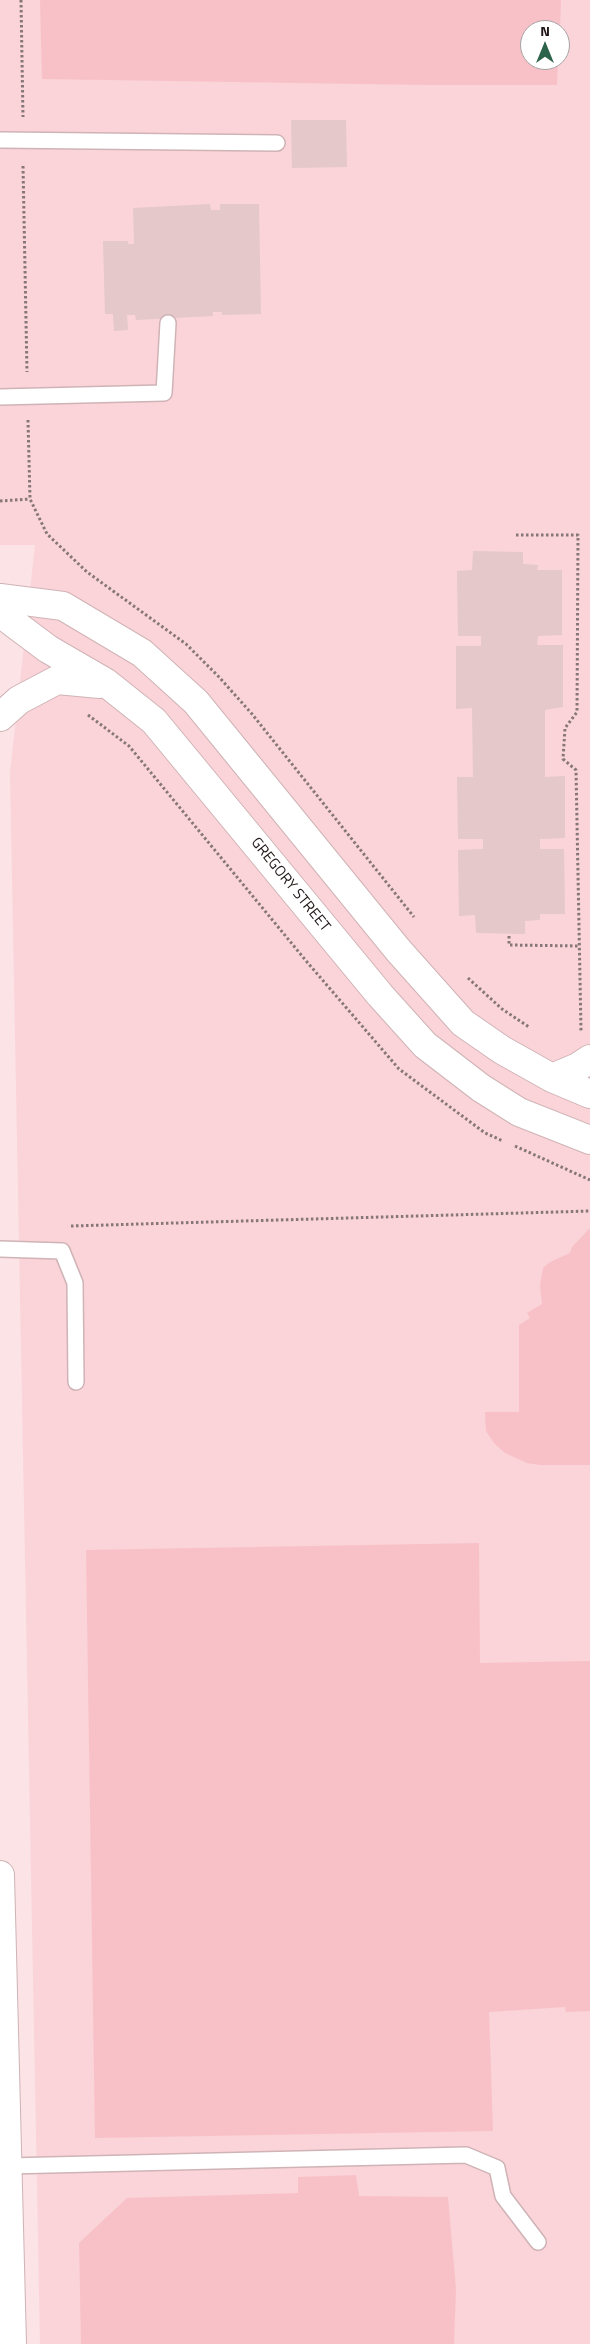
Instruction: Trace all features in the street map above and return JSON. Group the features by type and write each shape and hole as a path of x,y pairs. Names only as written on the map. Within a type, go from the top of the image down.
{"main road":[{"path":"0,598 63,606 142,653 196,702 398,950 463,1023 502,1050 552,1078 590,1094"},
{"name":"GREGORY STREET","path":"0,613 48,649 109,685 154,721 380,996 425,1045 481,1088 519,1112 590,1140"},
{"path":"0,717 19,700 57,680 109,685"},
{"path":"552,1078 578,1067 586,1048"},
{"path":"0,1875 12,2344"}],"lane":[{"path":"0,140 278,143"},
{"path":"0,397 164,394 168,323"},
{"path":"0,1249 62,1251 75,1283 76,1382"},
{"path":"8,2166 466,2155 497,2168 503,2196 538,2242"}],"path":[{"path":"21,0 24,111 22,140 30,499 47,534 87,572"},
{"path":"0,502 30,499"},
{"path":"516,535 578,535 577,712 566,728 563,759 576,770 579,946 586,1048"},
{"path":"86,714 130,746"},
{"path":"509,936 509,945 579,946"},
{"path":"67,1227 590,1211"}],"shaded area":[{"path":"0,0 590,0 590,2344 40,2344 10,773 35,545 0,545"},
{"path":"40,0 561,0 560,20 520,20 520,70 558,70 557,85 425,85 42,79"},
{"path":"590,1228 590,1465 540,1465 527,1463 505,1453 494,1443 486,1431 485,1412 519,1412 519,1325 530,1318 527,1313 542,1304 540,1285 543,1268 550,1262 570,1253 572,1247"},
{"path":"479,1543 480,1663 590,1661 590,2011 566,2012 565,2007 489,2012 493,2131 95,2138 86,1550"},
{"path":"356,2175 359,2196 448,2197 456,2289 454,2344 81,2344 79,2243 127,2198 298,2193 298,2177"}],"building":[{"path":"291,120 346,120 347,167 292,168"},
{"path":"210,204 211,210 220,210 220,204 259,204 261,314 222,315 222,312 213,312 213,316 136,320 135,315 127,315 128,330 114,331 113,314 105,314 103,241 128,241 128,244 134,244 133,208"},
{"path":"473,551 523,552 523,564 538,565 537,570 562,570 562,635 538,636 537,645 563,645 563,707 545,710 545,777 565,776 565,838 540,839 540,849 564,849 565,914 540,914 540,920 525,921 525,934 476,933 475,915 459,916 458,850 483,849 483,839 458,839 457,777 473,777 472,708 456,709 456,646 481,646 481,636 458,636 457,571 472,570"}]}
